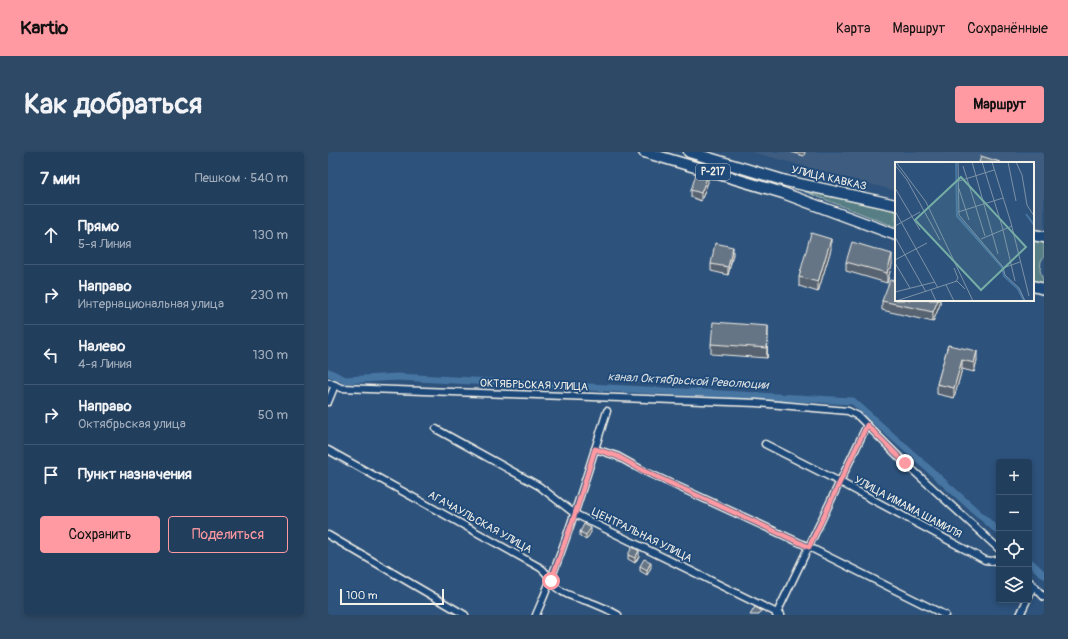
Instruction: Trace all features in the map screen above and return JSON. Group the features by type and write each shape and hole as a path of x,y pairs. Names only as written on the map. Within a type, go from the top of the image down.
{"highway":[{"name":"Р-217","path":"644,152 783,193 895,235"},
{"name":"УЛИЦА КАВКАЗ","path":"689,152 786,181 895,205"},
{"path":"1034,235 1044,237"},
{"path":"1034,286 1044,289"}],"street":[{"name":"ОКТЯБРЬСКАЯ УЛИЦА","path":"328,382 341,388 757,403 848,411 858,416 905,463 996,546"},
{"path":"328,402 335,385"},
{"path":"536,615 551,581 575,514 607,411"},
{"path":"778,614 867,425"},
{"name":"ЦЕНТРАЛЬНАЯ УЛИЦА","path":"436,429 539,486 575,514 778,614"},
{"name":"УЛИЦА ИМАМА ШАМИЛЯ","path":"765,444 840,482 985,560 996,560"},
{"path":"595,449 617,456 644,471 809,547 945,615"},
{"name":"АГАЧАУЛЬСКАЯ УЛИЦА","path":"328,450 539,566 546,571 551,581 558,589 567,594 596,604 618,615"},
{"path":"328,535 465,615"},
{"path":"1032,585 1044,597"},
{"path":"1020,615 1026,603"}],"shaded area":[{"path":"751,152 1044,152 1044,232 1034,229 1034,162 895,162 895,191"}],"green space":[{"path":"803,191 895,211 895,227"},
{"path":"1034,240 1044,243 1044,257 1041,261 1040,270 1044,284 1034,280"}],"building":[{"path":"981,156 1000,162 979,162"},
{"path":"697,171 708,175 701,193 691,190"},
{"path":"811,233 831,239 818,282 799,277"},
{"path":"852,242 892,254 887,273 846,262"},
{"path":"715,243 733,247 728,267 711,264"},
{"path":"895,277 895,301 938,301 933,312 882,301 890,280 894,281"},
{"path":"713,322 768,326 767,348 711,344"},
{"path":"948,345 977,351 974,363 962,360 954,388 937,384"},
{"path":"584,524 591,528 586,535 580,532"},
{"path":"632,547 639,551 635,558 628,555"},
{"path":"644,559 651,562 647,570 640,566"},
{"path":"755,607 762,611 759,615 750,615"}],"waterway":[{"name":"канал Октябрьской Революции","path":"328,372 345,380 398,377 853,401 998,531"},
{"name":"канал Октябрьской Революции","path":"1032,564 1044,575"}],"route":[{"path":"551,581 575,514 595,449 611,453 644,471 713,501 809,547 867,425 905,463"}]}
